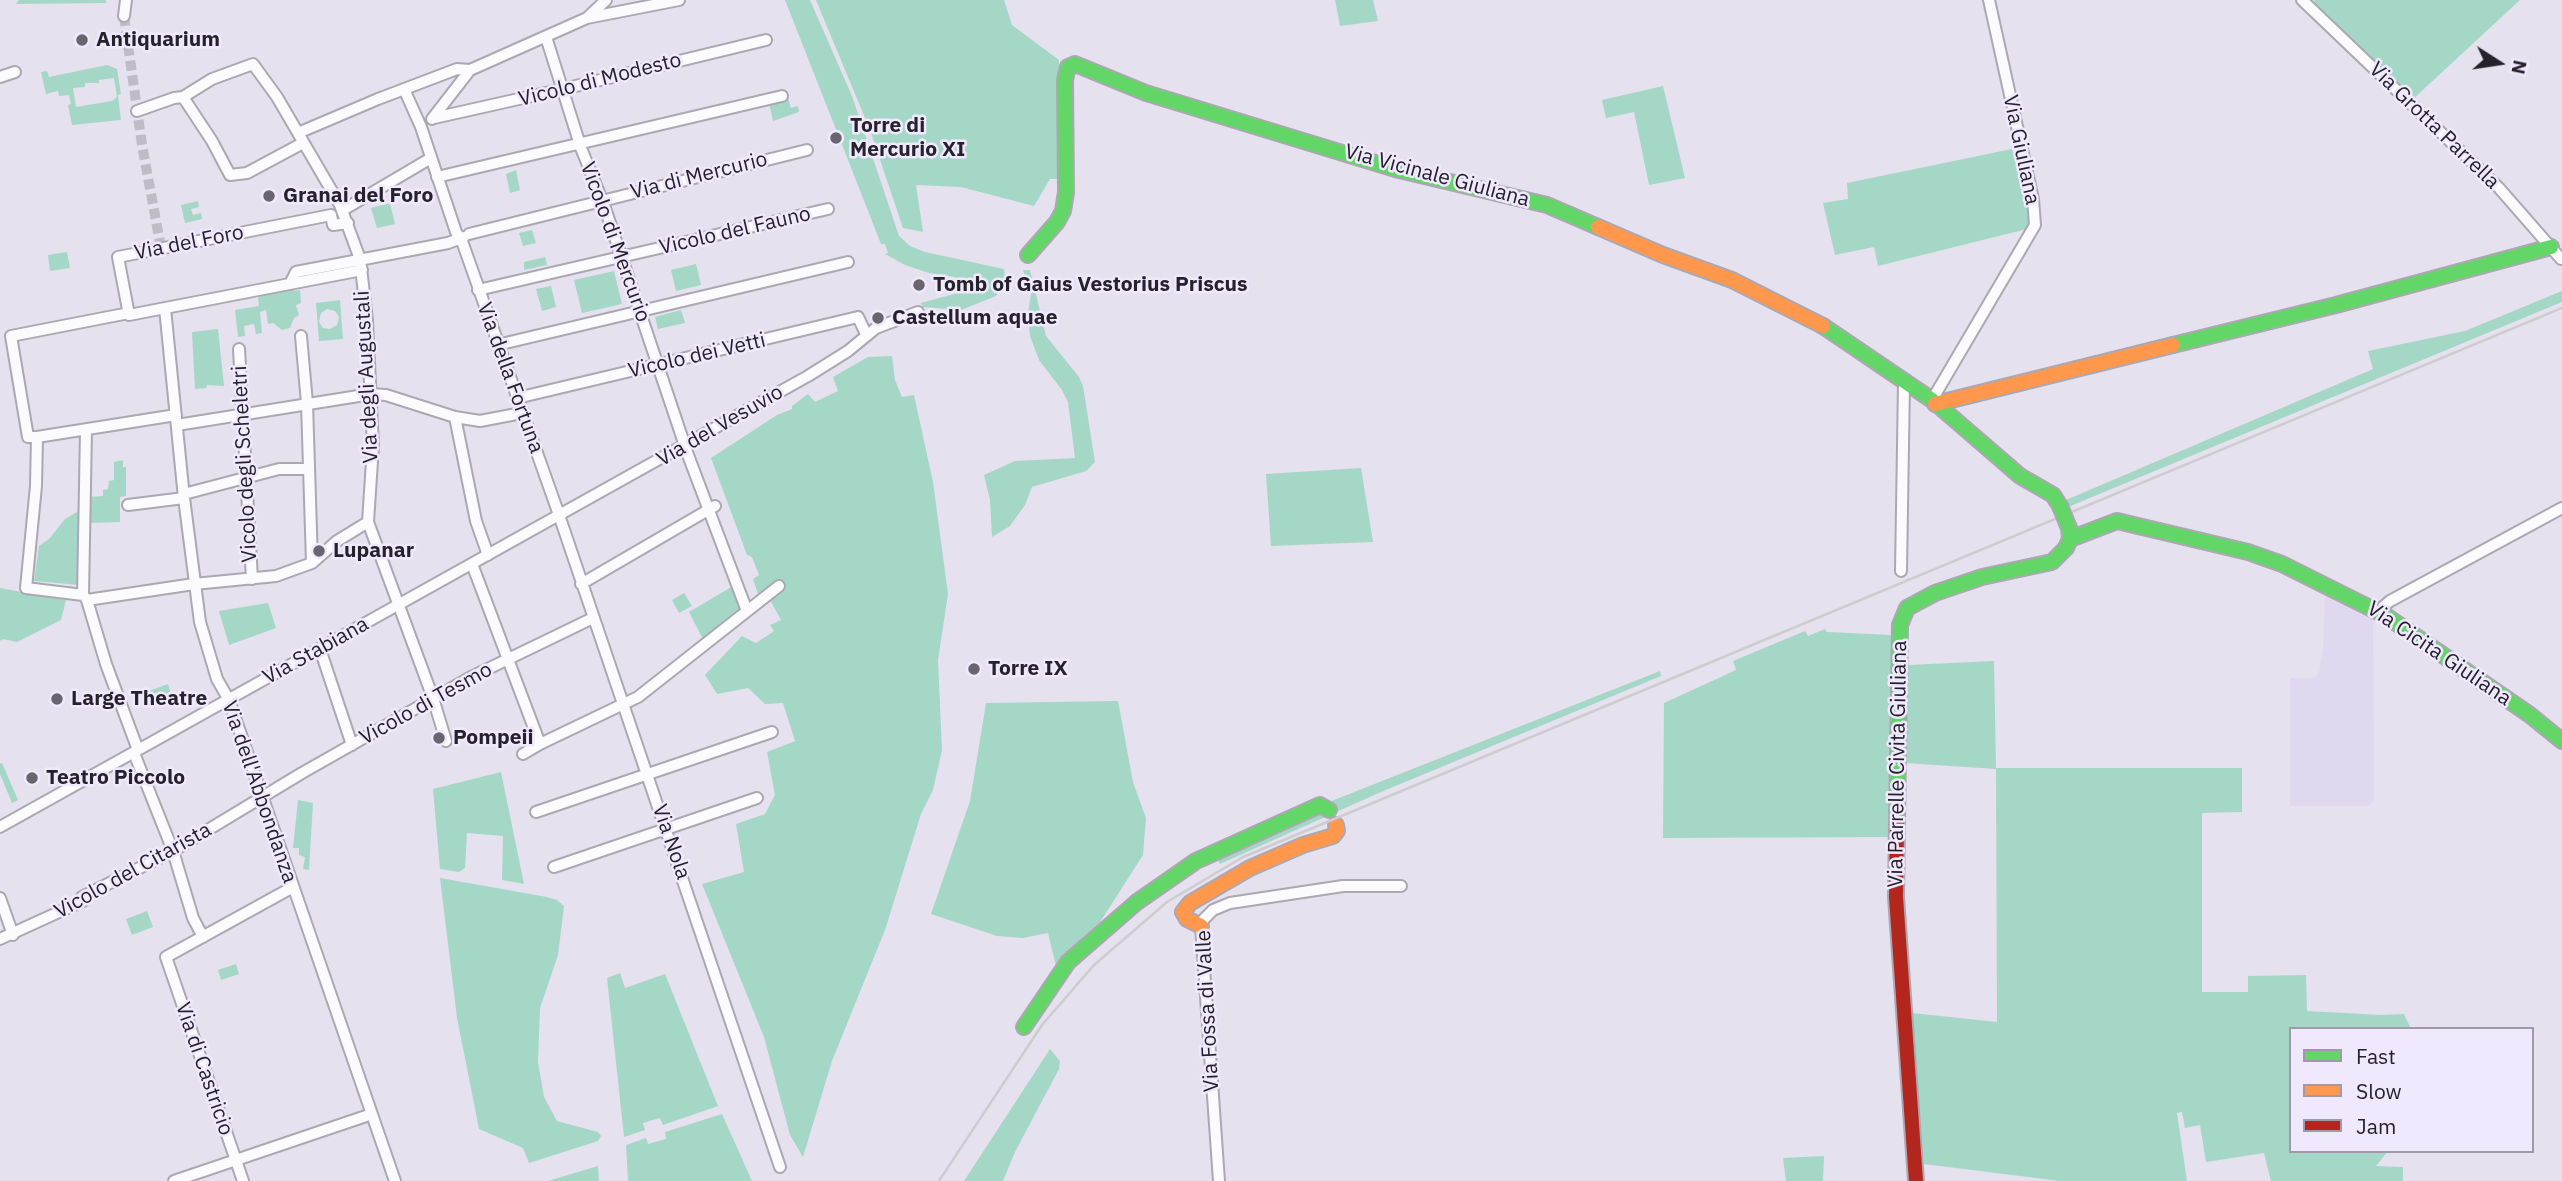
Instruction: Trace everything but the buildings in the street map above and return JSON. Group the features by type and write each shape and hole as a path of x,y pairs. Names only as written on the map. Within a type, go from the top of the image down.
{"street":[{"path":"124,16 126,0"},
{"path":"587,18 606,0"},
{"path":"137,111 174,97 183,97 208,134 230,175 247,173 301,138 404,89 457,69 470,70 587,18 679,0"},
{"name":"Via Giuliana","path":"1933,402 2035,225 2033,199 1989,0"},
{"name":"Via Grotta Parrella","path":"2302,0 2499,188 2556,253"},
{"name":"Vicolo di Mercurio","path":"546,37 580,145 621,256 685,446 712,507 747,611"},
{"name":"Vicolo di Modesto","path":"434,118 766,40"},
{"name":"Via degli Augustali","path":"183,97 212,79 253,64 267,81 343,210 361,265 373,456 368,522 433,698 446,741"},
{"name":"Via Vicinale Giuliana","path":"1028,255 1057,222 1063,211 1066,192 1065,80 1068,67 1075,64 1146,93 1395,169 1519,197 1567,213 1650,250 1707,270 1791,308 1813,320 1933,402"},
{"path":"421,127 434,118 470,70"},
{"path":"0,77 15,72"},
{"name":"Via della Fortuna","path":"404,89 421,127 437,177 465,236 463,244 478,290 558,517"},
{"path":"437,177 782,96"},
{"name":"Via di Mercurio","path":"465,236 807,150"},
{"path":"343,210 431,158"},
{"name":"Vicolo del Fauno","path":"478,290 828,209"},
{"name":"Via del Foro","path":"129,313 118,257 331,215 333,225 348,223"},
{"path":"465,236 361,265 296,272 290,284 11,336 28,437 244,415 371,394 386,395 456,417 480,421 522,412"},
{"path":"1933,402 2556,253"},
{"path":"498,345 848,262"},
{"name":"Via dell'Abbondanza","path":"165,308 200,622 217,679 229,700 395,1181"},
{"name":"Via del Vesuvio","path":"558,517 808,376 848,351 871,331 918,312"},
{"name":"Vicolo dei Vetti","path":"517,398 858,317 871,331"},
{"path":"301,336 307,403 311,546 316,560"},
{"name":"Vicolo degli Scheletri","path":"239,349 252,579"},
{"path":"1901,571 1904,383"},
{"path":"1933,402 2020,476 2053,495 2060,506 2069,534"},
{"path":"456,417 474,510 488,555"},
{"path":"86,430 85,598 173,851 193,918 202,937 293,887"},
{"path":"37,437 36,486 26,588 85,598 276,576 316,560 337,541 368,522"},
{"path":"128,505 184,496 279,469 308,469"},
{"path":"581,584 712,507"},
{"path":"2378,611 2390,601 2562,508"},
{"name":"Via Stabiana","path":"0,827 321,652 399,605 558,517"},
{"name":"Via Nola","path":"558,517 648,774 780,1167"},
{"name":"Via Cicita Giuliana","path":"2069,534 2118,521 2270,559 2378,611 2530,715 2562,741"},
{"name":"Via Parrelle Civita Giuliana","path":"1916,1181 1896,897 1900,625 1907,608 1914,603 1982,577 2045,565 2060,556 2069,534"},
{"path":"471,565 540,744"},
{"path":"523,754 638,697 779,586"},
{"name":"Vicolo di Tesmo","path":"263,797 433,698 593,618"},
{"path":"321,652 352,745"},
{"path":"536,812 772,732"},
{"name":"Vicolo del Citarista","path":"0,939 83,901 82,897 173,851 263,797"},
{"path":"554,867 757,798"},
{"path":"1024,1027 1069,962 1137,902 1196,862 1320,805 1329,810"},
{"path":"1201,926 1187,919 1183,912 1190,903 1251,868 1303,845 1333,836 1337,831 1336,825"},
{"name":"Via Fossa di Valle","path":"1219,1181 1201,926 1203,920 1213,911 1230,903 1343,886 1401,886"},
{"path":"0,898 13,935"},
{"name":"Via di Castricio","path":"202,937 166,957 243,1181"},
{"path":"174,1181 372,1114"}],"shaded area":[{"path":"2325,594 2361,615 2373,617 2374,800 2368,806 2290,806 2290,678 2314,678 2319,673"}],"green space":[{"path":"19,0 106,0 106,3 16,4"},
{"path":"785,0 810,0 852,96 899,236 910,246 925,252 1004,269 1005,283 996,296 961,310 923,307 921,303 965,291 955,277 929,273 905,265 885,254 888,253 885,244 881,244 841,142 844,140 840,131 837,132"},
{"path":"816,0 1004,0 1012,25 1059,60 1062,179 1050,179 1034,206 961,187 916,185 923,232 903,228 870,130"},
{"path":"1335,0 1373,0 1378,21 1340,26"},
{"path":"2315,0 2520,0 2412,100 2311,4"},
{"path":"107,65 117,69 121,120 72,125 69,95 59,96 58,91 46,94 41,72 47,71 49,77","holes":["114,78 117,97 112,101 76,107 73,88"]},
{"path":"1663,86 1685,178 1649,185 1634,112 1606,118 1602,100"},
{"path":"788,98 791,108 798,106 799,112 773,121 769,103"},
{"path":"2012,149 2016,164 2019,164 2029,205 2030,219 2027,229 1878,266 1874,247 1835,255 1823,203 1848,199 1847,183"},
{"path":"516,170 520,190 510,193 506,174"},
{"path":"198,201 199,207 191,209 193,215 201,213 202,219 185,223 181,205"},
{"path":"390,203 395,224 377,228 371,208"},
{"path":"532,230 536,243 523,246 519,233"},
{"path":"67,252 70,268 50,271 48,255"},
{"path":"545,257 547,265 524,270 524,262"},
{"path":"696,264 701,285 676,291 671,270"},
{"path":"1023,270 1030,270 1046,336 1079,377 1083,386 1095,462 1086,471 1032,487 1025,505 1010,526 992,537 990,500 984,475 1015,461 1075,458 1068,402 1039,360 1030,336 1028,312 1031,295"},
{"path":"614,271 622,304 582,313 574,280"},
{"path":"551,286 556,307 542,311 536,289"},
{"path":"293,288 294,291 300,290 301,303 296,305 299,315 294,318 290,328 282,330 273,323 268,324 266,310 260,312 262,333 256,334 254,324 244,326 245,336 238,337 235,310 259,306 258,298 263,295"},
{"path":"2562,291 2562,302 2068,507 2066,500 2373,369 2368,351 2465,331"},
{"path":"340,300 343,339 319,341 316,303","holes":["327,309 335,311 339,317 337,325 330,329 323,328 319,322 321,313"]},
{"path":"681,310 685,323 658,329 655,317"},
{"path":"218,329 224,386 207,385 206,388 195,389 192,332"},
{"path":"892,356 895,380 902,397 914,395 933,482 948,594 938,660 942,750 933,790 921,814 885,930 832,1061 803,1157 790,1135 764,1037 702,884 744,872 736,824 765,814 775,795 767,752 795,741 783,703 765,704 748,688 717,694 705,675 742,636 756,643 774,631 770,625 781,620 768,596 760,600 753,579 759,575 752,557 747,555 711,458 777,415 792,409 792,406 808,394 815,402 838,391 833,377 868,357"},
{"path":"123,460 123,467 126,467 126,496 120,497 120,522 88,523 89,497 103,496 103,490 108,489 109,481 114,480 114,462"},
{"path":"1361,468 1373,542 1271,546 1266,474"},
{"path":"80,510 79,585 34,581 39,546 50,538 65,519"},
{"path":"733,586 741,609 704,641 689,612"},
{"path":"0,588 66,600 61,620 17,642 3,639 0,641"},
{"path":"684,593 692,606 679,613 672,600"},
{"path":"268,603 276,628 229,645 219,611"},
{"path":"1825,629 1827,632 1892,635 1889,837 1663,838 1664,703 1736,670 1733,661 1805,631 1808,636"},
{"path":"1994,661 1996,768 2242,768 2242,812 2202,813 2202,992 2248,992 2248,976 2306,975 2307,1011 2404,1014 2410,1027 2289,1027 2289,1153 2386,1153 2376,1166 2403,1167 2403,1181 2271,1181 2264,1153 2206,1162 2200,1125 2185,1128 2182,1112 2177,1113 2187,1181 2060,1181 1924,1164 1912,1013 1997,1022 1996,769 1905,763 1908,665"},
{"path":"1660,671 1661,676 1381,792 1220,864 1217,858 1329,802"},
{"path":"168,684 171,695 149,702 146,692"},
{"path":"1118,701 1133,782 1146,818 1143,855 1097,927 1056,966 1048,933 1023,938 997,936 931,914 970,801 986,703"},
{"path":"2,763 18,800 12,803 0,774"},
{"path":"501,772 524,884 502,880 503,836 467,833 465,868 459,872 440,869 433,789"},
{"path":"298,800 313,803 309,870 303,869 305,857 299,855 299,848 293,848"},
{"path":"440,878 547,897 564,906 558,955 540,1008 538,1062 544,1097 557,1121 598,1132 601,1136 598,1141 529,1163 523,1148 479,1129 457,1018"},
{"path":"147,911 153,927 132,935 126,919"},
{"path":"236,964 239,974 221,980 218,970"},
{"path":"620,973 625,988 665,974 718,1106 663,1125 660,1118 643,1123 645,1130 624,1137 607,978"},
{"path":"1050,1049 1060,1061 1059,1069 1015,1152 1003,1181 964,1181"},
{"path":"722,1114 752,1181 628,1181 626,1145 646,1138 648,1144 666,1139 665,1132"},
{"path":"1824,1156 1823,1181 1786,1181 1783,1158"},
{"path":"598,1166 599,1181 548,1181"}],"tunnel":[{"path":"124,16 142,145 161,248"}],"railway":[{"path":"939,1181 1042,1025 1094,965 1167,902 1243,857 2562,308"}],"traffic: fast":[{"path":"1028,255 1057,222 1063,211 1066,192 1065,80 1068,67 1075,64 1146,93 1395,169 1547,205 1598,227"},
{"path":"2173,345 2336,305 2551,247"},
{"path":"1823,326 1932,400 2020,476 2053,495 2060,506"},
{"path":"2060,506 2069,528"},
{"path":"2070,539 2117,521 2248,552 2282,564 2386,616 2530,715 2562,741"},
{"path":"1897,821 1900,625 1907,608 1935,593 1982,577 2052,562 2066,548 2070,539 2069,528"},
{"path":"1024,1027 1068,962 1137,902 1196,861 1320,805 1329,810"}],"traffic: slow":[{"path":"1598,227 1663,255 1732,280 1823,326"},
{"path":"1935,404 2173,345"},
{"path":"1201,926 1187,919 1183,912 1190,903 1250,868 1303,845 1333,836 1337,831 1336,825"}],"traffic: jam":[{"path":"1897,821 1896,897 1916,1181"}],"place":[{"name":"Antiquarium","path":"82,40"},
{"name":"Torre di Mercurio XI","path":"836,138"},
{"name":"Granai del Foro","path":"269,196"},
{"name":"Tomb of Gaius Vestorius Priscus","path":"919,285"},
{"name":"Castellum aquae","path":"878,318"},
{"name":"Lupanar","path":"319,551"},
{"name":"Torre IX","path":"974,669"},
{"name":"Large Theatre","path":"57,699"},
{"name":"Pompeii","path":"439,738"},
{"name":"Teatro Piccolo","path":"32,778"}]}
